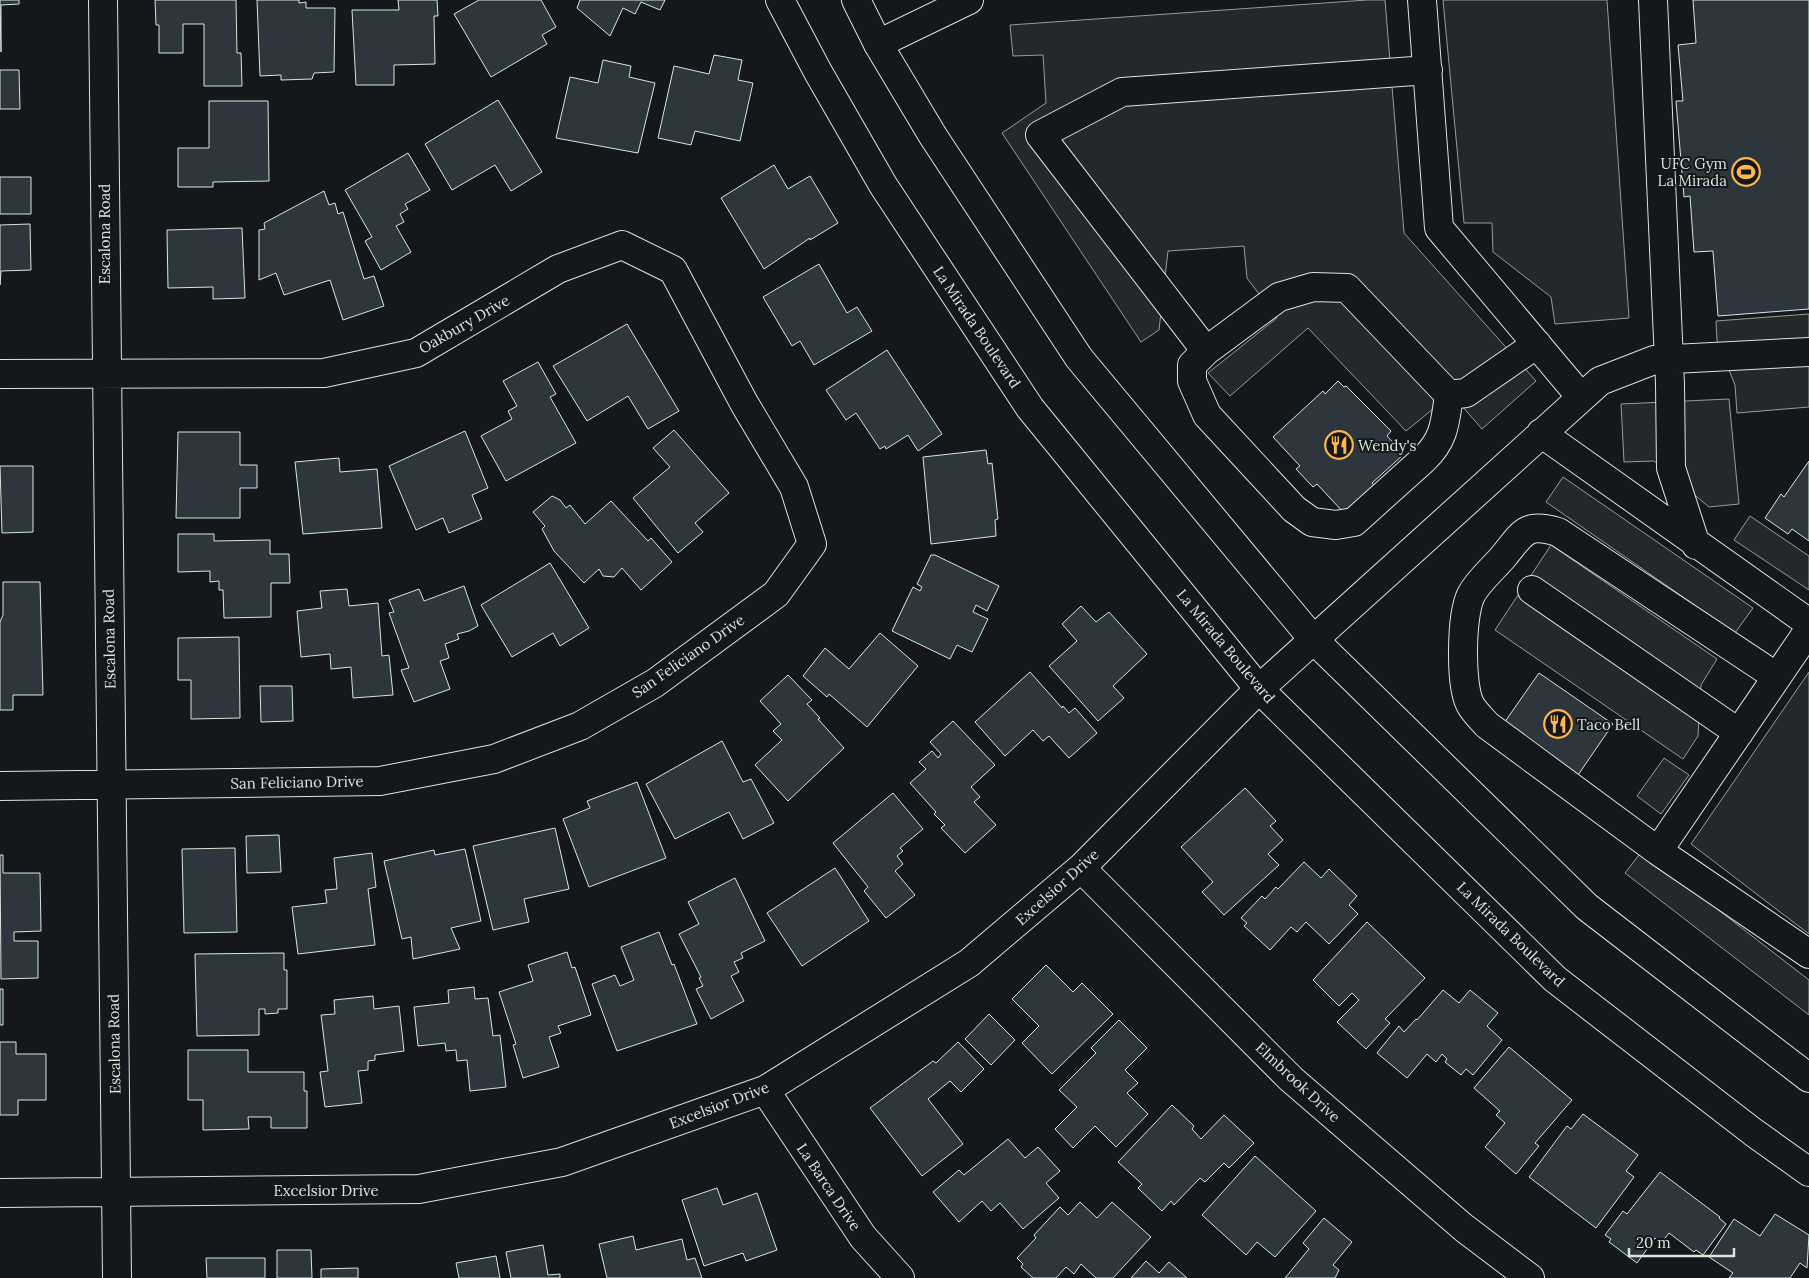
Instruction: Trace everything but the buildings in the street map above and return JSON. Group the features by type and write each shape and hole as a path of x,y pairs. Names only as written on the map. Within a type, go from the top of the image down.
{"street":[{"name":"Escalona Road","path":"102,0 116,1278"},
{"name":"La Mirada Boulevard","path":"780,0 818,72 883,186 1030,408 1259,688 1555,979 1753,1132 1809,1172"},
{"path":"856,0 878,44 934,136 1080,358 1313,639 1587,907 1809,1078"},
{"path":"878,44 968,0"},
{"path":"1422,0 1439,228 1581,397"},
{"path":"1653,0 1669,359 1671,468 1696,545"},
{"path":"1206,351 1040,135 1122,92 1428,70"},
{"name":"Oakbury Drive","path":"0,374 324,373 416,353 558,269 622,245 673,270 744,403"},
{"path":"1313,287 1347,288 1449,395 1444,431 1434,450 1354,522 1336,525 1312,522 1294,509 1207,415 1192,382 1192,365 1206,351 1279,297 1313,287"},
{"path":"1449,395 1466,392 1537,344"},
{"name":"Excelsior Drive","path":"0,1193 419,1189 562,1162 765,1090 969,963 1081,868 1259,688 1600,381 1654,360 1809,352"},
{"name":"San Feliciano Drive","path":"0,786 380,781 494,760 580,726 655,683 776,594 812,544 794,487 744,403"},
{"path":"1541,433 1696,545 1809,623"},
{"path":"1777,677 1558,532 1540,526 1525,530 1471,595 1464,636 1464,670 1470,704 1487,725 1658,851 1809,954"},
{"path":"1532,590 1739,733"},
{"path":"1658,851 1809,630"},
{"name":"Elmbrook Drive","path":"1081,868 1291,1079 1464,1228 1530,1278"},
{"name":"La Barca Drive","path":"765,1090 863,1237 900,1278"}],"shaded area":[{"path":"1385,0 1404,233 1536,381 1482,429 1462,406 1433,409 1406,431 1308,328 1230,396 1208,373 1277,318 1247,278 1244,246 1168,251 1159,330 1141,342 1002,133 1046,103 1043,55 1013,56 1010,25"},
{"path":"1443,0 1607,0 1629,318 1555,324 1551,297 1493,252 1492,223 1464,223"},
{"path":"1809,314 1809,407 1737,413 1735,385 1717,340 1716,321"},
{"path":"1729,399 1739,504 1709,507 1654,461 1624,462 1621,404"},
{"path":"1563,477 1753,608 1735,633 1546,502"},
{"path":"1750,516 1809,556 1809,590 1734,540"},
{"path":"1551,545 1717,659 1701,685 1698,736 1683,759 1495,630"},
{"path":"1809,672 1809,934 1691,844"},
{"path":"1664,758 1689,775 1661,814 1637,796"},
{"path":"1642,851 1809,980 1809,1015 1625,873"}],"place":[{"name":"UFC Gym La Mirada","path":"1746,172"},
{"name":"Wendy's","path":"1339,445"},
{"name":"Taco Bell","path":"1558,724"}]}
